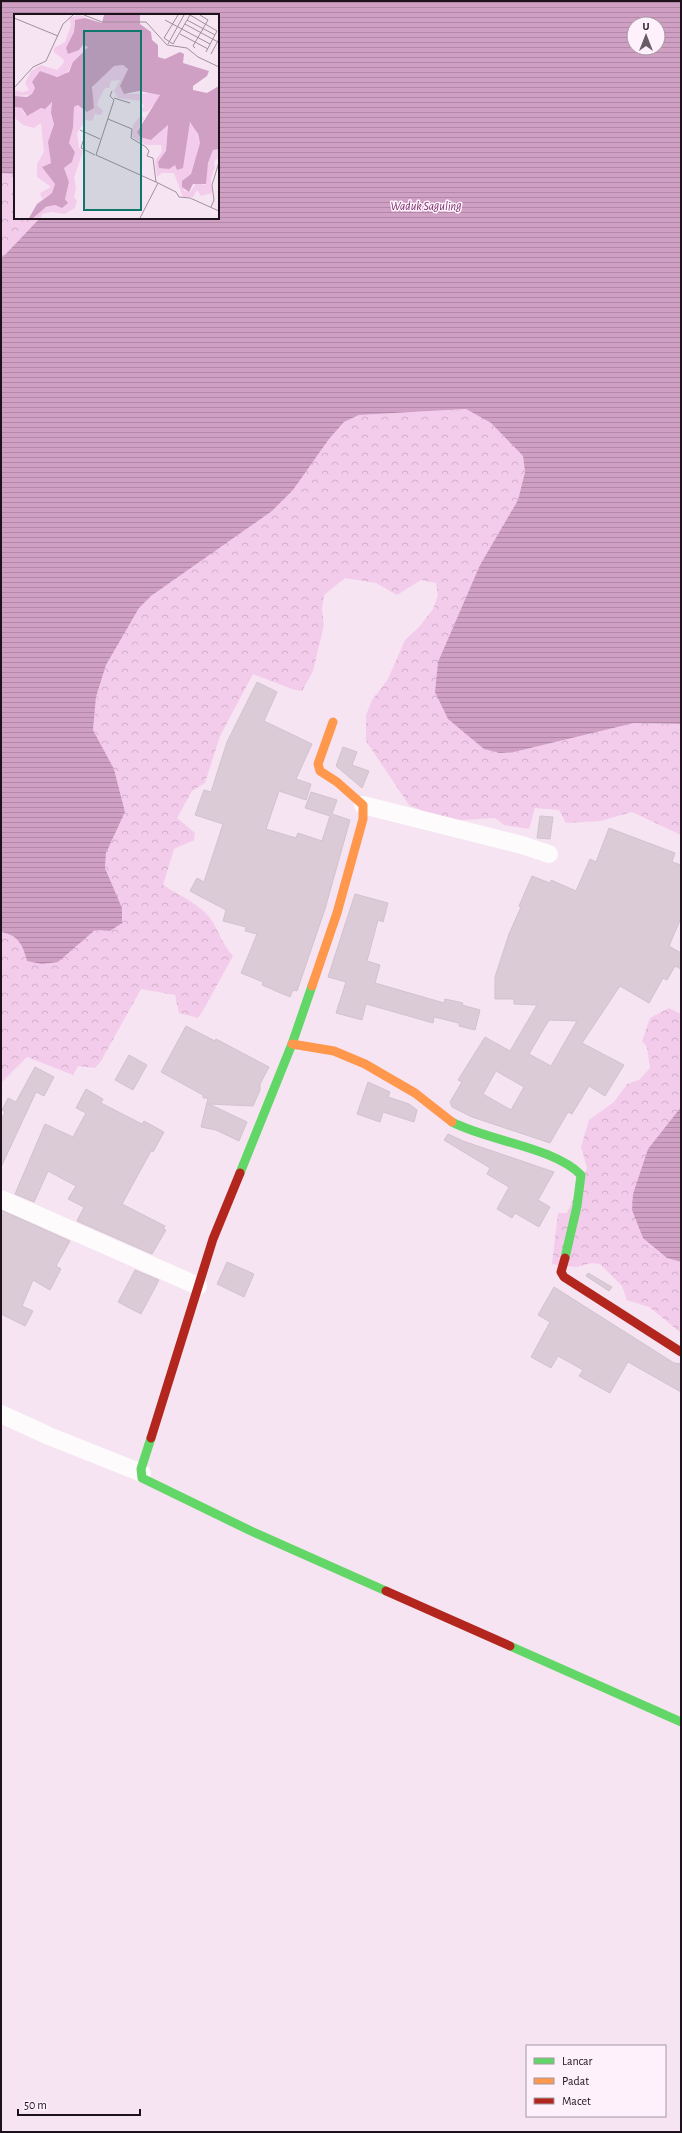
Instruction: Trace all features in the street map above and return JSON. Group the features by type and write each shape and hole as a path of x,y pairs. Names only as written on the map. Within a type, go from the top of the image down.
{"street":[{"path":"333,722 318,764 320,771 337,782 363,805 522,844 549,854"},
{"path":"363,805 363,819 337,913 292,1044 213,1239 141,1468 142,1478 251,1531 681,1722"},
{"path":"292,1044 334,1051 415,1094 446,1120 559,1160 578,1171 581,1178 573,1227 561,1272 564,1277 681,1352"},
{"path":"1,1199 198,1286"},
{"path":"1,1414 142,1473"}],"green space":[{"path":"1,173 14,174 14,219 39,219 1,259"},
{"path":"466,409 491,423 523,456 525,472 518,500 480,565 438,662 514,752 634,723 681,724 681,835 632,812 600,821 566,823 559,810 535,808 529,829 504,825 495,818 446,821 409,805 366,741 366,715 372,700 388,679 405,640 419,627 433,609 438,595 436,583 421,580 397,595 376,583 345,578 324,595 322,610 324,625 313,671 302,691 295,690 253,674 220,736 205,783 192,791 177,818 195,833 194,840 174,849 163,885 200,908 210,918 233,956 198,1018 179,1013 175,995 141,989 101,1061 95,1068 78,1066 73,1075 27,1057 1,1083 1,932 7,933 16,938 24,950 27,961 58,962 95,930 110,931 122,908 105,868 106,853 125,812 114,769 93,730 96,697 106,665 139,608 151,596 272,511 293,490 329,439 344,422 359,415"},
{"path":"669,1008 681,1014 681,1107 648,1149 667,1258 681,1262 681,1333 649,1307 627,1300 622,1286 600,1264 592,1263 576,1267 552,1264 558,1213 567,1213 587,1168 581,1147 589,1120 614,1102 627,1084 639,1080 650,1068 647,1047 642,1041 650,1018"}],"water":[{"name":"Waduk Saguling","path":"1,1 681,1 681,724 634,723 514,752 500,753 484,749 448,719 435,692 438,662 480,565 518,500 525,472 523,456 491,423 466,409 359,415 344,422 329,439 293,490 272,511 151,596 139,608 106,665 96,697 93,730 114,769 125,812 106,853 105,868 122,908 122,923 110,931 95,930 58,962 42,964 27,961 24,950 16,938 7,933 1,932 1,259 39,219 219,219 219,14 14,14 14,174 1,173"},
{"path":"681,1107 681,1262 667,1258 643,1238 632,1210 633,1194 648,1149"}],"building":[{"path":"257,682 277,692 264,721 312,744 296,779 311,784 306,800 279,791 266,829 296,838 298,833 322,841 330,816 305,808 311,792 337,800 332,814 350,820 325,909 297,991 293,990 290,997 262,985 263,982 241,973 257,934 245,931 246,927 223,921 226,910 190,891 197,878 204,882 223,824 195,815 204,790 211,792 227,742"},
{"path":"343,747 357,752 352,765 369,771 362,788 336,766"},
{"path":"540,816 553,817 550,839 537,838"},
{"path":"609,828 675,853 672,862 681,865 681,918 669,946 681,953 681,969 675,966 667,980 663,978 649,1003 620,986 582,1043 624,1065 605,1096 589,1086 572,1114 568,1112 550,1143 472,1117 452,1107 450,1102 462,1082 458,1080 485,1037 510,1051 537,1005 514,1004 514,999 495,999 495,977 509,934 521,907 519,906 532,876 550,883 551,880 576,891 590,859 596,862","holes":["549,1020 577,1021 551,1066 529,1054","496,1071 524,1087 511,1110 483,1094"]},
{"path":"355,894 388,903 383,922 378,920 367,961 380,965 375,983 444,1003 445,999 463,1003 462,1005 480,1010 475,1030 459,1026 459,1023 434,1017 433,1023 366,1004 362,1020 336,1013 346,982 328,977"},
{"path":"186,1026 215,1041 216,1039 269,1067 260,1084 260,1090 253,1106 209,1104 247,1122 239,1141 216,1130 201,1127 208,1098 203,1098 203,1095 161,1072"},
{"path":"129,1055 147,1065 133,1090 115,1080"},
{"path":"35,1067 54,1077 44,1096 36,1092 1,1167 1,1120 5,1112 2,1110 8,1098 16,1102"},
{"path":"368,1082 390,1092 388,1097 409,1104 417,1110 414,1122 383,1112 380,1122 357,1114"},
{"path":"86,1089 103,1099 101,1103 142,1124 144,1121 164,1132 153,1152 151,1151 122,1204 165,1226 163,1229 166,1230 152,1254 77,1221 84,1207 68,1199 76,1186 48,1171 34,1202 15,1194 45,1124 73,1137 86,1113 76,1108"},
{"path":"448,1134 463,1141 554,1172 538,1200 550,1207 539,1227 515,1213 512,1218 497,1209 509,1187 487,1174 490,1168 444,1140"},
{"path":"1,1210 70,1241 56,1266 61,1269 50,1290 33,1280 22,1306 33,1311 25,1326 1,1314"},
{"path":"227,1262 254,1274 244,1297 217,1284"},
{"path":"135,1270 159,1280 141,1314 118,1302"},
{"path":"588,1273 612,1287 609,1291 586,1276"},
{"path":"554,1287 674,1363 681,1364 681,1392 628,1362 610,1393 579,1376 583,1370 558,1356 551,1368 531,1357 550,1322 538,1315"}],"traffic: fast":[{"path":"240,1173 292,1044 312,986"},
{"path":"452,1122 467,1129 538,1151 569,1165 581,1175 577,1206 565,1258"},
{"path":"151,1438 141,1469 142,1478 251,1531 386,1591"},
{"path":"510,1646 681,1722"}],"traffic: slow":[{"path":"312,986 337,913 363,819 363,805 337,782 320,771 318,764 333,722"},
{"path":"292,1044 334,1051 365,1064 415,1093 452,1122"}],"traffic: jam":[{"path":"151,1438 213,1239 240,1173"},
{"path":"565,1258 561,1272 564,1277 681,1352"},
{"path":"386,1591 510,1646"}]}
